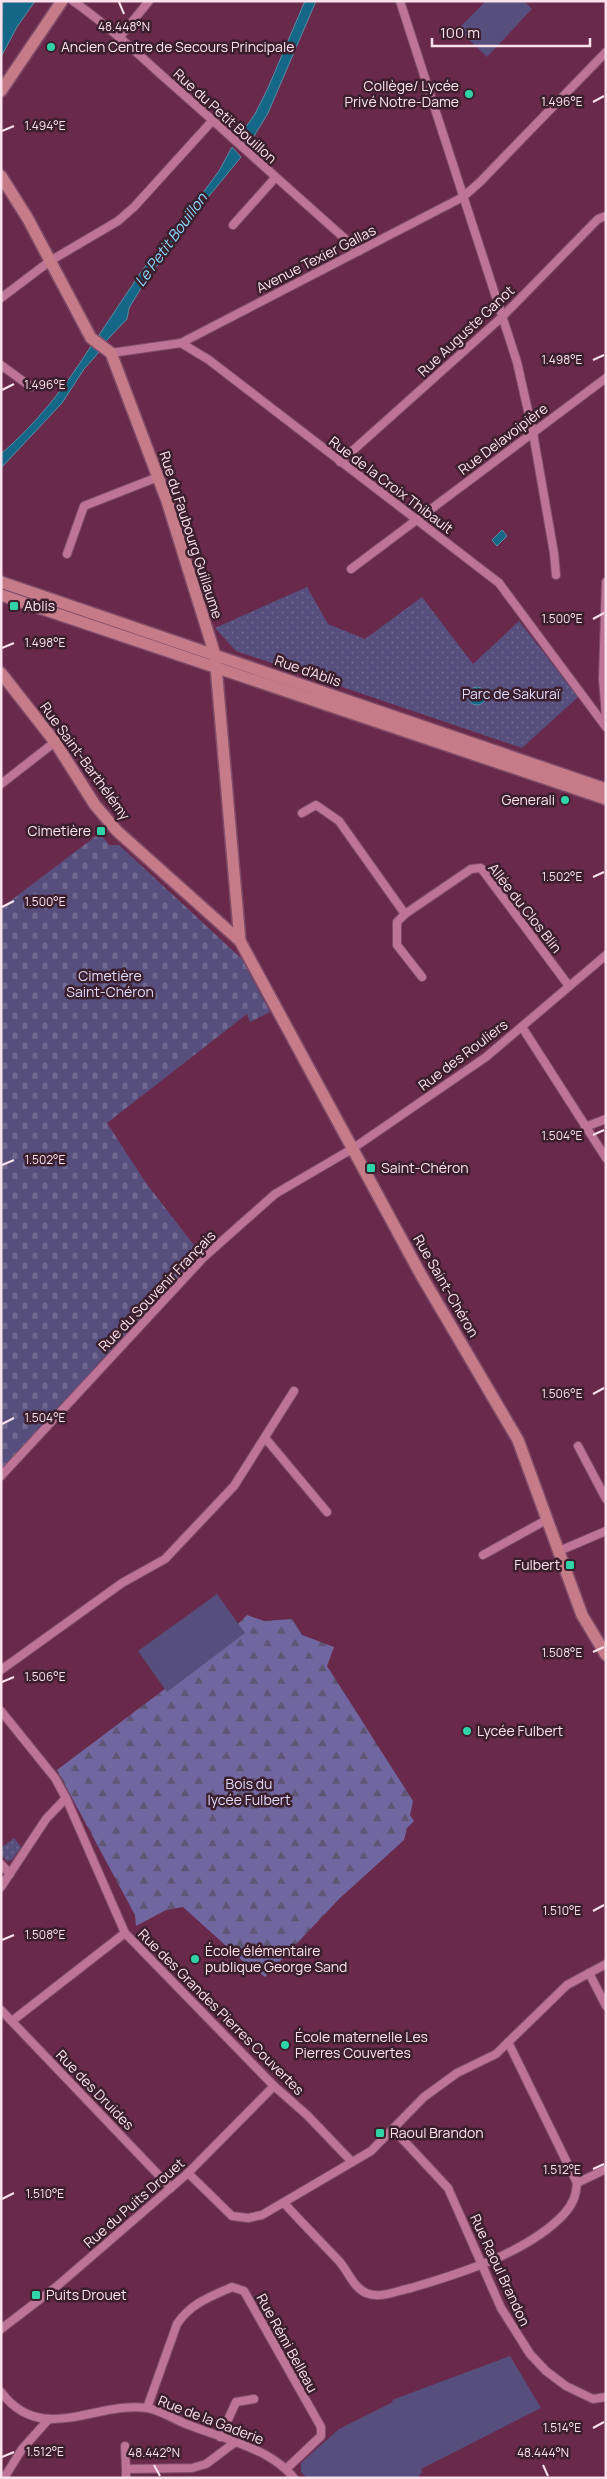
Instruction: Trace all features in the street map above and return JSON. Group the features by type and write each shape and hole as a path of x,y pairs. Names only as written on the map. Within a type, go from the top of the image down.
{"street":[{"path":"1,90 62,1"},
{"name":"Rue du Petit Bouillon","path":"73,1 119,38 213,120 275,178 359,250"},
{"path":"119,38 149,1"},
{"path":"400,1 517,362 554,553 556,575"},
{"name":"Avenue Texier Gallas","path":"182,343 463,197 480,182 606,52"},
{"path":"1,298 50,261 112,226 129,212 213,120"},
{"name":"Rue du Faubourg Guillaume","path":"1,176 103,348 158,477 188,566 214,655 216,668 240,941"},
{"path":"233,225 275,178"},
{"name":"Rue Auguste Ganot","path":"340,462 502,317 598,219 606,216"},
{"path":"103,348 182,343"},
{"name":"Rue de la Croix Thibault","path":"182,343 209,360 499,583 606,727"},
{"path":"1,365 31,387"},
{"name":"Rue Delavoipière","path":"351,569 606,378"},
{"path":"67,554 84,506 158,477"},
{"name":"Rue d'Ablis","path":"1,582 602,788"},
{"path":"606,582 603,679 606,717"},
{"name":"Rue d'Ablis","path":"1,595 606,799"},
{"name":"Rue Saint-Barthélémy","path":"1,673 55,742 95,805 117,831 240,941"},
{"path":"1,784 55,742"},
{"path":"302,813 316,805 338,821 405,914 397,922 397,945 422,977"},
{"name":"Allée du Clos Blin","path":"405,914 470,869 481,868 569,986"},
{"name":"Rue Saint-Chéron","path":"240,941 422,1275 518,1440 582,1615 606,1655"},
{"name":"Rue des Rouliers","path":"352,1149 486,1057 606,955"},
{"path":"522,1027 606,1158"},
{"path":"585,1127 606,1119"},
{"name":"Rue du Souvenir Français","path":"1,1476 204,1257 275,1194 352,1149"},
{"path":"1,1670 122,1583 165,1559 234,1486 266,1439 294,1391"},
{"path":"266,1439 327,1512"},
{"path":"578,1446 606,1499"},
{"path":"483,1555 548,1518"},
{"path":"559,1551 606,1531"},
{"name":"Rue des Grandes Pierres Couvertes","path":"1,1711 55,1778 66,1798 125,1933 274,2086 307,2114 352,2162"},
{"path":"1,1887 46,1819 66,1798"},
{"path":"1,1864 10,1874"},
{"path":"12,2021 125,1933"},
{"path":"188,2173 232,2216 248,2218 262,2215 371,2152 424,2097 457,2073 496,2054 567,1985 606,1964"},
{"path":"589,1973 606,2006"},
{"name":"Rue des Druides","path":"1,2010 171,2188"},
{"path":"284,2203 341,2263 355,2284 364,2292 376,2296 446,2278 508,2252 539,2233 563,2214 576,2197 577,2183 508,2042"},
{"name":"Rue du Puits Drouet","path":"1,2329 56,2288 188,2173 274,2086"},
{"name":"Rue Raoul Brandon","path":"393,2129 448,2188 501,2308 530,2354 546,2371 566,2386 593,2399 605,2401"},
{"path":"577,2183 606,2169"},
{"name":"Rue Rémi Belleau","path":"147,2408 177,2324 185,2312 196,2303 232,2287 244,2291 320,2427 321,2436 286,2469"},
{"name":"Rue de la Gaderie","path":"1,2392 12,2406 27,2414 48,2420 113,2410 147,2408 264,2454 286,2469 294,2478"},
{"path":"220,2438 236,2402 254,2400"},
{"path":"4,2472 48,2420"},
{"path":"125,2446 126,2474 192,2468 206,2464 234,2443"}],"green space":[{"path":"486,1 524,1 532,9 487,57 458,29"},
{"name":"Parc de Sakuraï","path":"307,587 328,624 365,639 422,597 473,664 519,621 578,697 522,748 236,651 215,628"},
{"name":"Cimetière Saint-Chéron","path":"100,833 109,845 119,845 242,959 270,1012 250,1022 247,1014 107,1123 146,1183 200,1253 1,1471 1,908"},
{"path":"217,1594 245,1633 167,1692 138,1651"},
{"name":"Bois du lycée Fulbert","path":"247,1615 264,1621 292,1619 302,1635 334,1647 327,1666 413,1801 410,1815 414,1821 407,1828 404,1840 340,1898 265,1977 259,1972 257,1974 183,1907 166,1910 136,1926 135,1915 57,1770 198,1664"},
{"path":"14,1838 21,1847 12,1860 7,1861 1,1855 1,1848"},
{"path":"510,2356 541,2408 421,2469 422,2472 417,2478 307,2478 301,2472 301,2463 339,2429 393,2402 392,2400"}],"water":[{"path":"3,1 35,1 17,27 1,57"},
{"path":"305,1 316,1 268,113 248,146 238,138 255,114 268,88"},
{"name":"Le Petit Bouillon","path":"232,147 241,157 200,207 175,245 149,275 129,308 127,319 106,341 99,335 143,269 164,246 219,171"},
{"path":"91,346 99,352 84,369 62,403 1,468 1,454 27,430 50,403"},
{"path":"502,530 507,536 497,546 492,540"},
{"path":"473,687 481,687 486,692 484,703 473,705 468,700 468,692"}],"place":[{"name":"Ancien Centre de Secours Principale","path":"51,47"},
{"name":"Collège/ Lycée Privé Notre-Dame","path":"469,94"},
{"name":"Ablis","path":"14,606"},
{"name":"Generali","path":"565,800"},
{"name":"Cimetière","path":"101,831"},
{"name":"Saint-Chéron","path":"371,1168"},
{"name":"Fulbert","path":"570,1565"},
{"name":"Lycée Fulbert","path":"467,1731"},
{"name":"École élémentaire publique George Sand","path":"195,1959"},
{"name":"École maternelle Les Pierres Couvertes","path":"285,2045"},
{"name":"Raoul Brandon","path":"380,2133"},
{"name":"Puits Drouet","path":"36,2295"}]}
